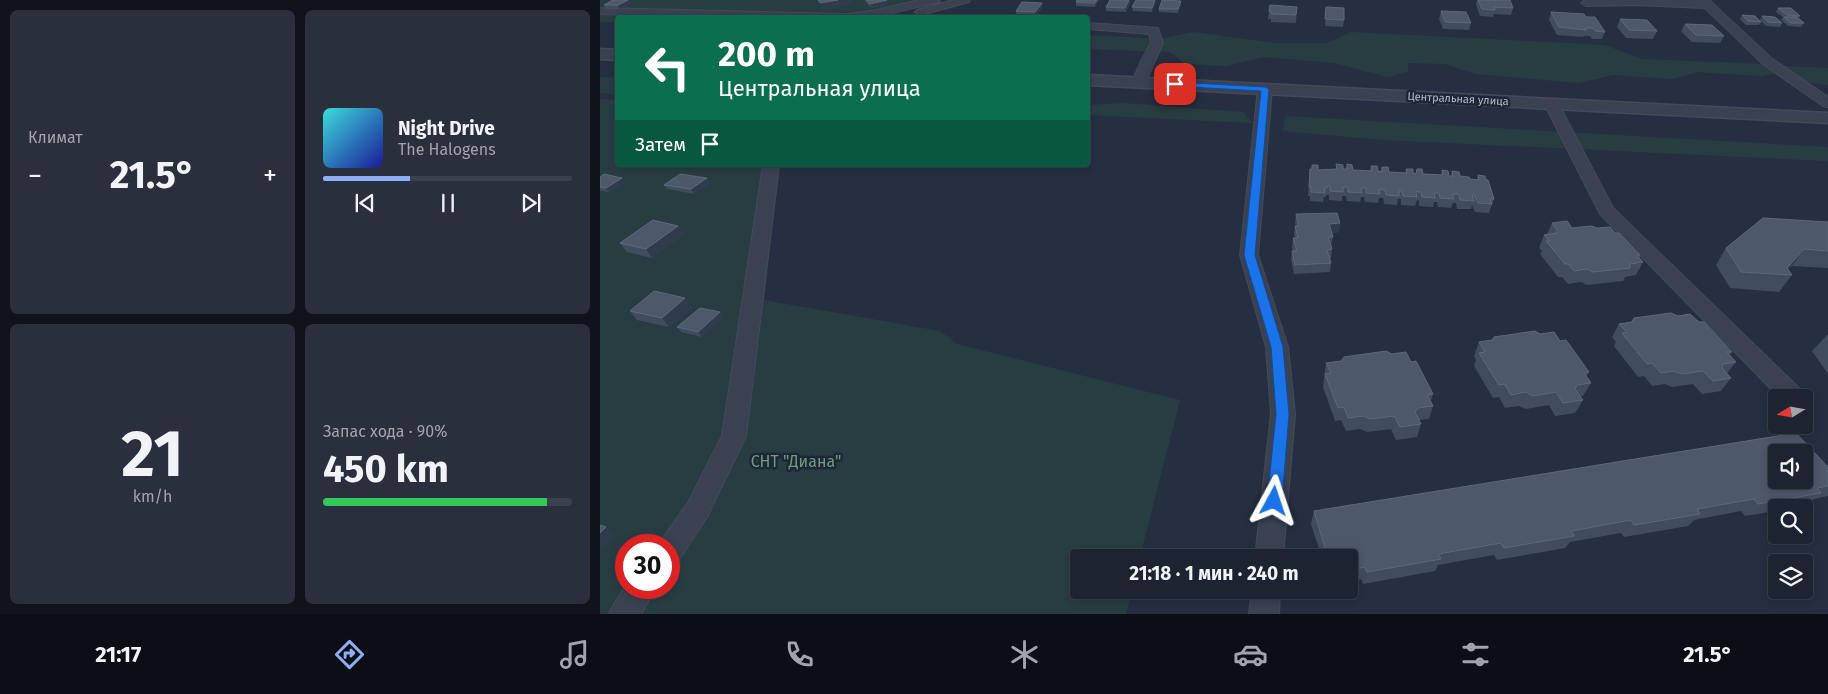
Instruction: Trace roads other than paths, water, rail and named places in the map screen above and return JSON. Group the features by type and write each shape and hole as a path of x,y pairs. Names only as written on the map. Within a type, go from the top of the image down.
{"street":[{"path":"600,11 685,15 696,0"},
{"path":"864,15 935,0"},
{"path":"910,15 965,0"},
{"path":"1586,3 1705,2 1767,61 1828,103"},
{"path":"914,14 919,15"},
{"path":"1090,26 1154,32 1157,43 1147,61 1139,82"},
{"path":"600,54 615,55"},
{"name":"Центральная улица","path":"1090,80 1828,118"},
{"path":"1265,89 1249,255 1277,347 1283,414 1270,549"},
{"path":"1551,104 1606,210 1786,389"},
{"path":"680,535 698,509 734,436 754,306 771,167"},
{"path":"624,614 634,599"},
{"path":"1264,614 1265,599"}],"park label":[{"name":"СНТ \"Диана\"","path":"796,461"}]}
